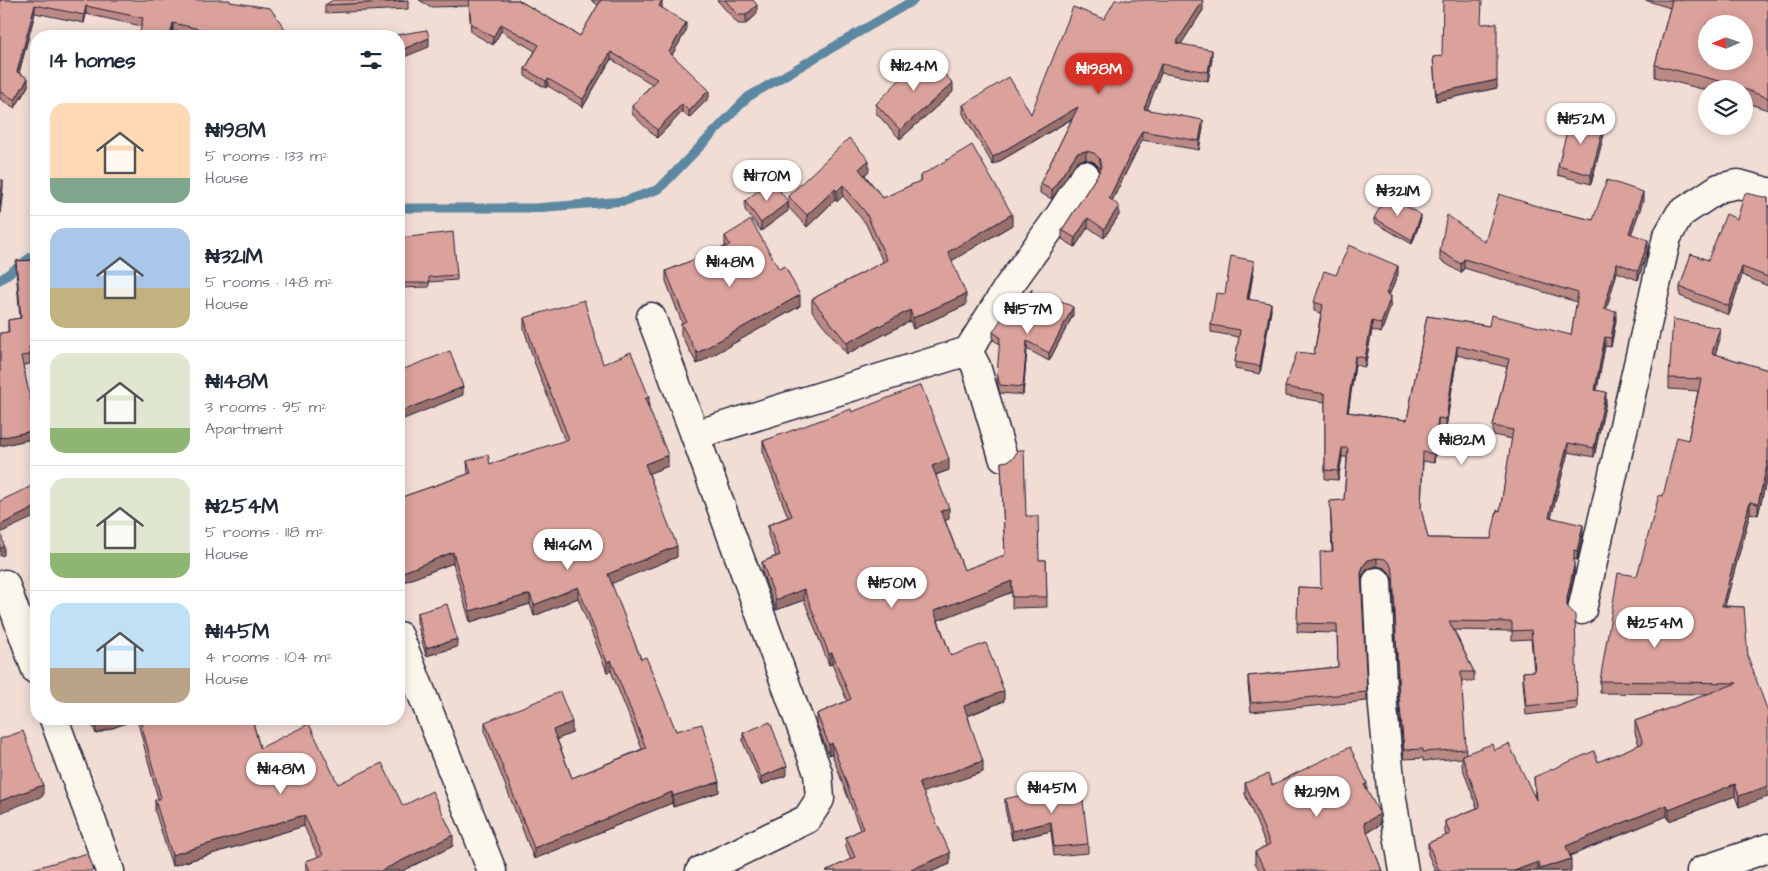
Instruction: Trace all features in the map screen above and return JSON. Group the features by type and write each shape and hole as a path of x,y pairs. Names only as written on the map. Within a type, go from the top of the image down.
{"street":[{"path":"695,435 968,351 1008,287 1060,215 1085,175"},
{"path":"1582,610 1667,237 1680,214 1704,196 1719,188 1738,184 1768,192"},
{"path":"651,317 818,773 820,799 807,819 700,871"},
{"path":"968,351 976,366 1003,457"},
{"path":"1377,582 1383,707 1392,798 1404,871"},
{"path":"5,584 30,653"},
{"path":"405,651 492,871"},
{"path":"56,725 110,871"},
{"path":"1701,871 1768,848"}],"building":[{"path":"0,0 230,0 230,2 270,8 286,30 204,30 173,23 171,30 140,30 143,18 86,6 84,15 35,5 17,72 28,78 15,100 0,91"},
{"path":"333,0 408,0 408,1 325,5"},
{"path":"469,0 518,0 580,36 601,0 662,0 659,6 686,23 669,52 709,90 689,111 682,104 657,130 632,106 657,79 611,52 583,99 548,79 546,81 525,69 539,45 501,24 493,37 471,24"},
{"path":"725,0 753,0 757,5 746,15 738,15"},
{"path":"1115,0 1203,1 1176,43 1212,50 1208,72 1161,64 1144,109 1203,120 1199,141 1142,131 1109,198 1119,206 1104,229 1088,218 1075,238 1062,230 1098,174 1101,166 1099,158 1094,153 1086,151 1077,153 1052,190 1040,184 1078,107 993,157 963,105 1009,77 1031,114 1073,7 1104,19"},
{"path":"1443,0 1482,0 1481,24 1497,23 1497,80 1436,93 1433,57 1442,56"},
{"path":"1672,0 1768,0 1768,98 1753,92 1753,80 1716,80 1655,65"},
{"path":"427,30 429,38 405,48 405,34"},
{"path":"925,54 953,83 900,130 876,104"},
{"path":"1571,116 1604,125 1591,175 1558,166"},
{"path":"849,138 869,160 859,169 883,198 922,180 920,176 972,145 1012,214 948,252 966,294 913,318 910,310 847,343 812,299 887,260 866,213 843,185 837,191 835,189 807,215 788,196"},
{"path":"0,180 3,180 0,206"},
{"path":"772,180 788,202 761,223 745,201"},
{"path":"1607,180 1643,192 1629,233 1648,240 1646,248 1638,271 1617,263 1604,309 1616,311 1611,338 1605,337 1595,390 1606,392 1594,448 1568,443 1549,517 1583,525 1577,551 1574,550 1574,566 1567,598 1567,606 1575,615 1577,701 1526,706 1523,672 1535,671 1531,630 1512,631 1512,622 1449,621 1474,672 1461,672 1466,749 1423,752 1423,749 1404,750 1399,697 1393,572 1390,564 1385,559 1377,558 1368,560 1363,566 1361,574 1367,692 1251,703 1248,676 1338,667 1337,624 1297,623 1298,587 1321,588 1320,552 1333,551 1330,501 1344,500 1348,448 1342,448 1338,471 1325,470 1325,394 1285,387 1297,352 1314,354 1323,305 1314,302 1324,271 1336,275 1349,245 1398,266 1386,294 1391,296 1381,324 1372,321 1365,358 1355,356 1347,412 1407,420 1427,316 1489,326 1491,315 1571,335 1578,293 1464,259 1461,264 1440,251 1447,215 1485,242 1499,194 1549,210 1593,220","holes":["1457,346 1509,359 1493,426 1513,430 1500,511 1497,510 1491,539 1428,538 1421,508 1423,452 1434,454 1438,418 1446,419"]},
{"path":"1745,193 1768,198 1768,277 1742,267 1729,306 1680,287 1691,254 1708,260 1726,214 1737,219"},
{"path":"1387,195 1421,215 1412,240 1374,218"},
{"path":"751,220 779,269 785,266 800,295 697,353 681,324 686,321 666,271 730,245 725,236"},
{"path":"453,232 457,275 429,277 429,283 405,283 405,237"},
{"path":"1231,256 1254,261 1247,299 1271,303 1260,366 1235,362 1240,330 1211,325 1216,293 1225,294"},
{"path":"30,260 30,355 21,356 30,397 30,431 0,438 0,333 9,332 8,320 21,318 16,261"},
{"path":"1032,289 1031,295 1045,304 1050,295 1073,307 1049,353 1027,341 1023,387 1000,385 997,374 1000,337 993,332 1007,310 1014,315"},
{"path":"584,300 603,364 631,352 649,397 645,399 668,455 645,464 677,546 608,574 641,659 646,657 676,731 702,724 719,782 673,796 672,792 534,848 485,722 560,692 572,722 553,730 572,778 646,748 611,660 607,662 578,587 534,605 530,594 470,611 453,552 405,571 405,496 471,473 467,461 488,455 490,464 569,439 535,353 524,318"},
{"path":"1673,319 1720,328 1712,353 1768,370 1768,461 1758,504 1750,502 1722,606 1744,607 1748,657 1768,712 1768,786 1739,796 1735,784 1669,810 1667,805 1566,846 1571,859 1540,869 1538,862 1514,871 1439,871 1428,843 1450,834 1445,821 1480,807 1462,755 1492,744 1494,750 1509,744 1536,800 1534,777 1594,751 1598,762 1643,743 1635,721 1737,683 1600,681 1618,573 1637,576 1659,495 1663,496 1677,437 1688,440 1701,379 1669,378"},
{"path":"450,351 463,387 405,410 405,369"},
{"path":"921,385 949,459 932,466 949,508 941,511 964,570 1005,555 1001,462 1008,461 1014,457 1018,450 1024,450 1026,516 1038,516 1039,560 1046,560 1047,597 1012,597 1012,581 934,611 951,656 986,643 1004,691 964,706 983,761 919,783 950,853 908,871 826,871 855,857 846,837 863,829 832,743 829,745 817,714 851,699 832,653 829,654 804,589 776,600 762,562 780,555 768,525 792,516 763,441 851,409 852,412"},
{"path":"30,487 30,510 0,525 0,501"},
{"path":"0,528 4,547 0,548"},
{"path":"447,604 457,639 426,648 417,613"},
{"path":"770,722 787,766 761,777 743,733"},
{"path":"142,725 254,725 260,748 309,725 338,784 382,763 403,806 432,791 453,835 381,871 310,871 306,861 323,855 304,815 172,855 155,800 161,798"},
{"path":"23,731 43,785 0,801 0,739"},
{"path":"1350,747 1367,783 1364,785 1380,814 1364,823 1382,871 1266,871 1255,852 1270,844 1245,783 1268,774 1272,785"},
{"path":"1081,784 1088,844 1054,847 1051,822 1012,831 1005,799 1057,787"},
{"path":"88,853 93,871 25,871"}],"waterway":[{"path":"405,208 535,208 625,201 659,189 748,97 914,0"},
{"path":"0,280 30,258"}]}
